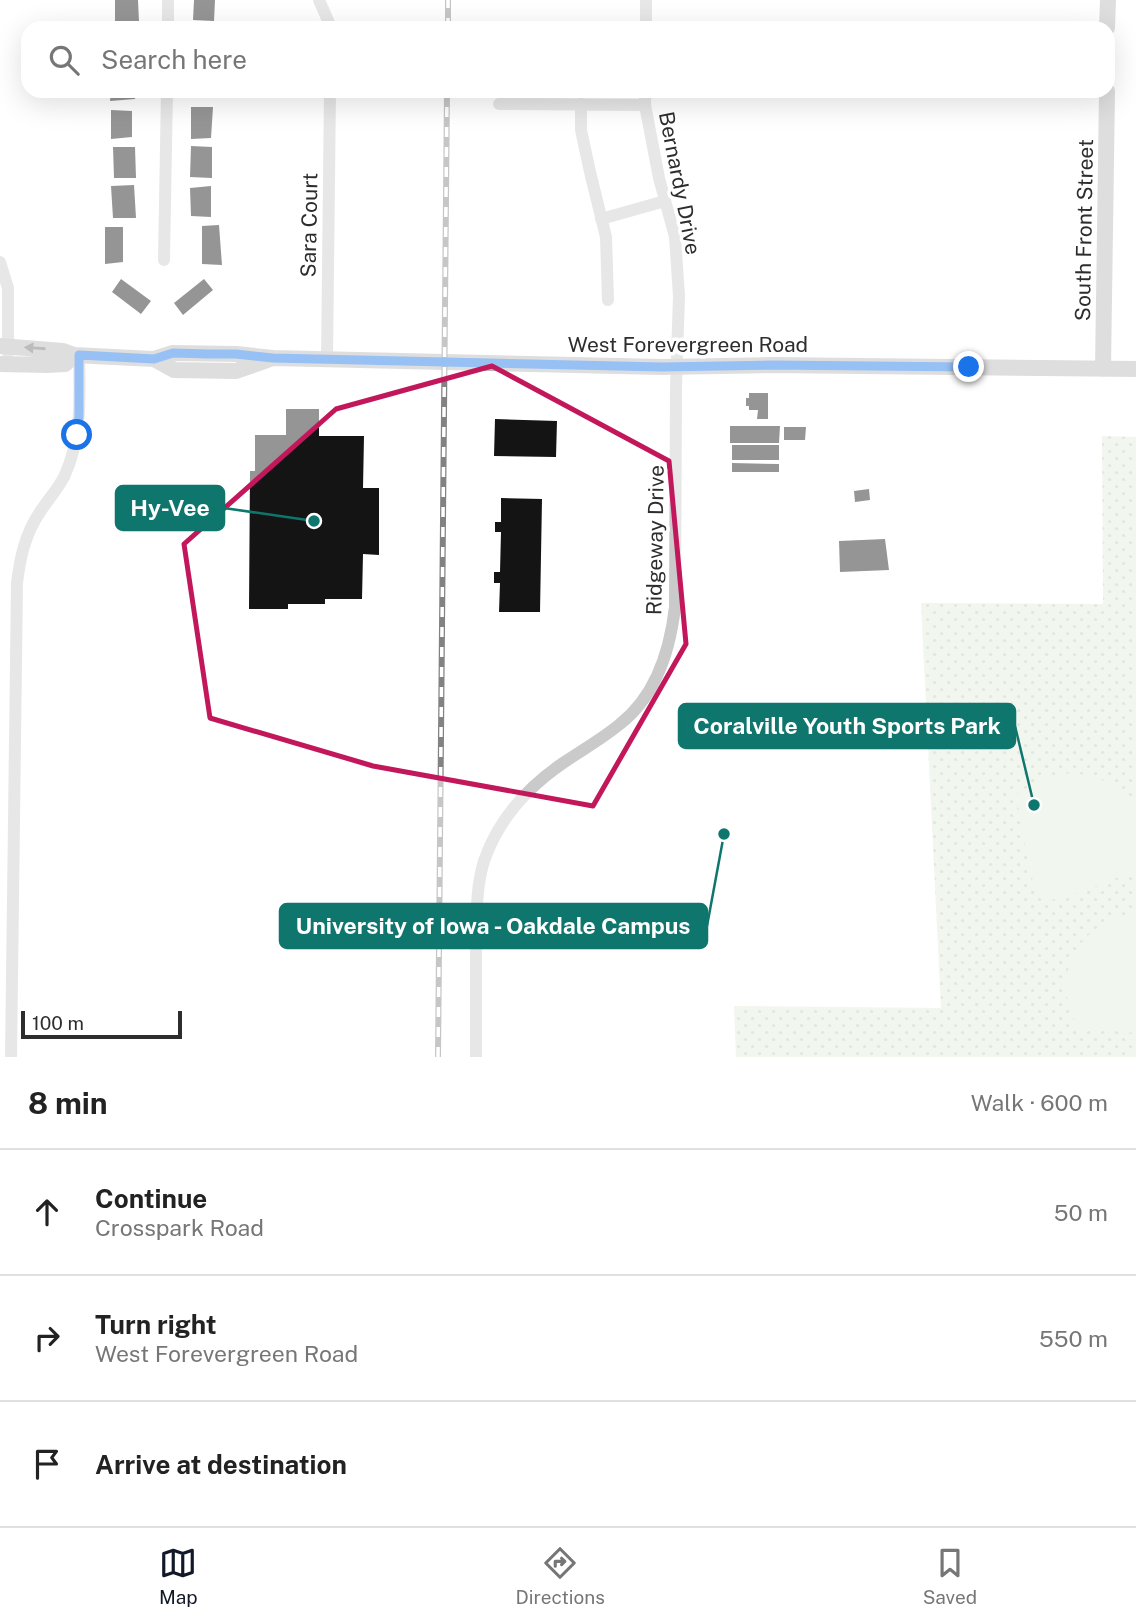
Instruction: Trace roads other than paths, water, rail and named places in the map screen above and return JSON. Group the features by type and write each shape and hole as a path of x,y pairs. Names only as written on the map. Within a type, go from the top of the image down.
{"street":[{"path":"167,21 168,0"},
{"path":"319,0 328,21"},
{"path":"646,0 646,21"},
{"path":"1107,21 1108,0"},
{"path":"164,260 167,98"},
{"name":"Sara Court","path":"327,359 330,98"},
{"name":"Bernardy Drive","path":"645,98 659,178 675,237 679,296 676,367"},
{"name":"South Front Street","path":"1103,369 1107,98"},
{"path":"499,104 645,105"},
{"path":"581,104 581,130 606,237 608,300"},
{"path":"601,219 665,201"},
{"path":"0,262 8,288 4,364"},
{"name":"West Forevergreen Road","path":"4,346 63,351 76,355 154,359 173,353 236,354 273,358 676,367 772,365 1136,369"},
{"path":"11,1057 6,1001 17,583 26,539 33,523 62,479 77,435 79,390 76,355"},
{"name":"West Forevergreen Road","path":"4,364 65,363 76,355"},
{"name":"Ridgeway Drive","path":"476,1057 477,901 484,860 511,811 540,780 622,723 634,711 657,676 666,653 675,607 676,367"}],"railway":[{"path":"448,0 448,21"},
{"path":"438,1057 447,98"}],"place":[{"name":"Hy-Vee","path":"314,521"},
{"name":"Coralville Youth Sports Park","path":"1034,805"},
{"name":"University of Iowa - Oakdale Campus","path":"724,834"}]}
